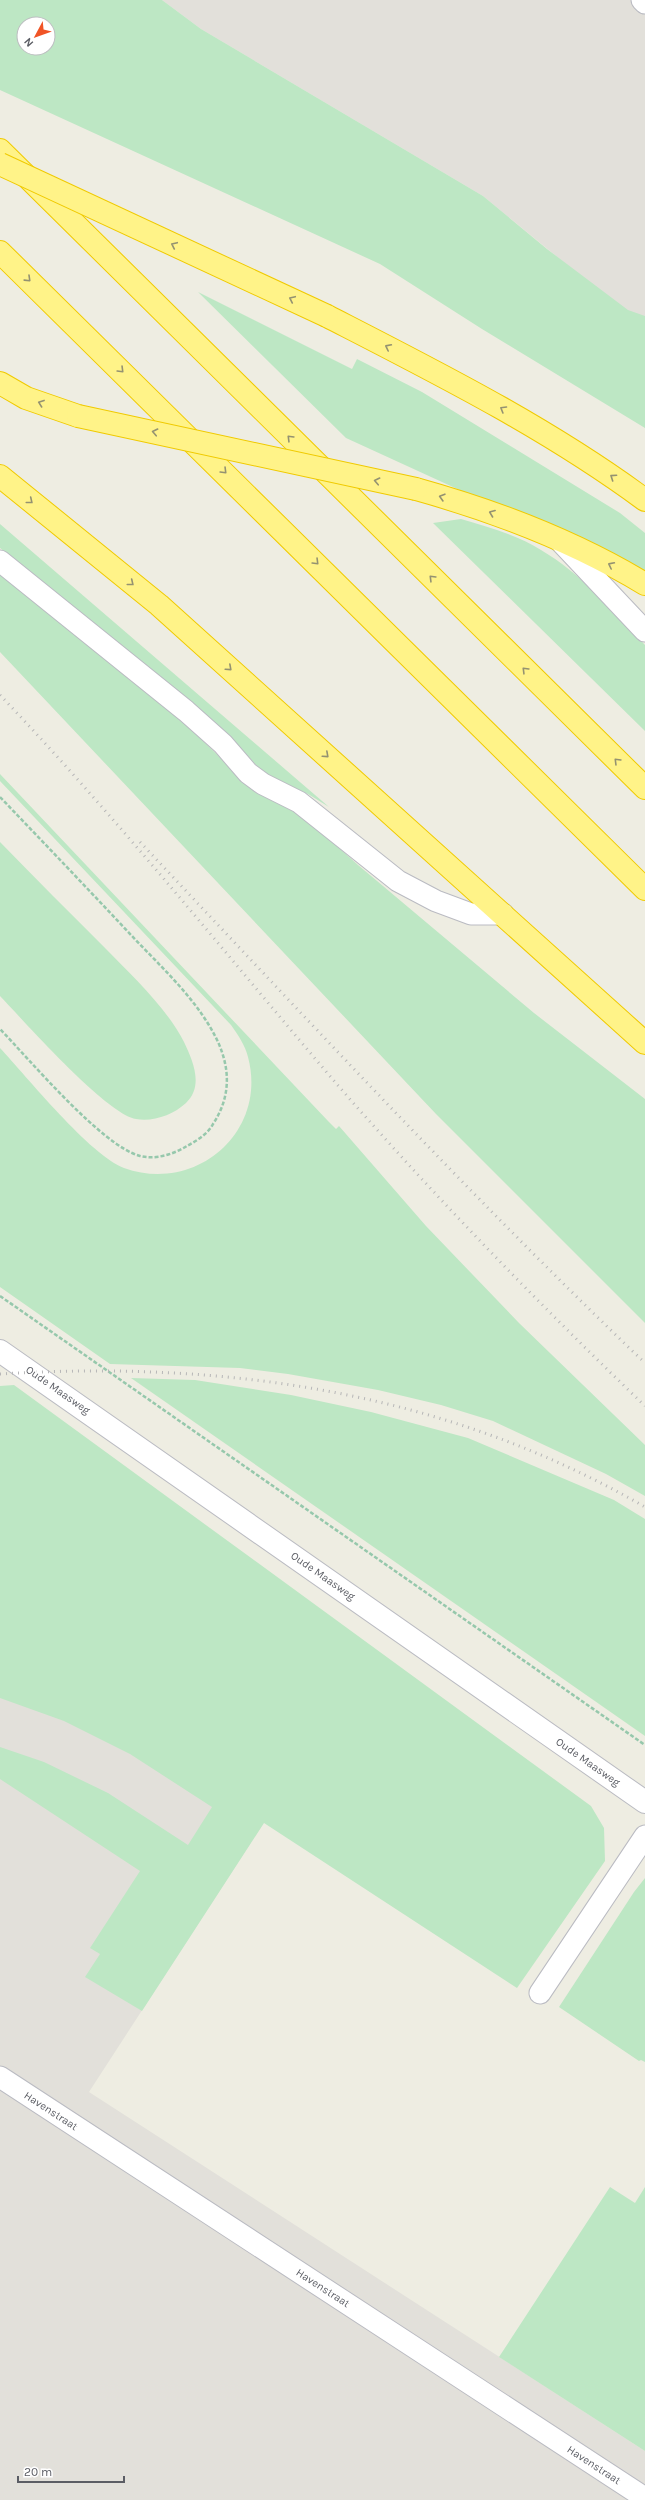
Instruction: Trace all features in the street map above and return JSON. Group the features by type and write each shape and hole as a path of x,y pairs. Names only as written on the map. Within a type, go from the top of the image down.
{"highway":[{"path":"0,150 645,788"},
{"path":"0,164 327,316 477,393 612,476 645,500"},
{"path":"0,252 645,889"},
{"path":"0,383 26,398 78,416 416,489 468,504 558,539 645,584"},
{"path":"0,476 159,605 503,914 645,1044"}],"street":[{"name":"Oude Maasweg","path":"0,1351 645,1802"}],"lane":[{"path":"642,0 645,3"},
{"path":"558,539 645,630"},
{"path":"0,561 186,711 223,744 248,773 263,784 299,802 398,881 436,902 471,914 503,914"},
{"path":"540,1993 645,1836"},
{"name":"Havenstraat","path":"0,2077 645,2498"}],"path":[{"path":"0,797 174,981 204,1016 226,1063 228,1087 220,1112 211,1128 196,1141 177,1152 159,1156 140,1156 112,1141 91,1123 0,1029"},
{"path":"0,1296 645,1745"}],"shaded area":[{"path":"162,0 645,0 645,329 483,196 201,29"},
{"path":"0,1626 272,1810 89,2092 645,2451 645,2500 0,2500"}],"green space":[{"path":"0,0 162,0 201,29 483,196 547,249 628,310 645,316 645,428 482,329 380,264 0,90"},
{"path":"198,292 352,369 357,359 422,392 620,513 645,533 645,575 346,438"},
{"path":"461,519 522,540 556,560 570,570 609,606 645,645 645,731 433,523"},
{"path":"0,524 329,807 308,794 265,775 227,733 0,548"},
{"path":"0,573 182,720 255,792 291,809 308,820 358,865 534,1013 645,1099 645,1323 436,1114 0,652"},
{"path":"0,774 328,1121 336,1129 339,1126 426,1226 519,1323 645,1445 645,1496 606,1474 493,1421 441,1405 378,1390 288,1374 240,1368 110,1364 0,1287 0,1048 59,1114 94,1148 124,1168 151,1174 177,1172 200,1164 220,1150 237,1132 247,1110 251,1084 247,1053 241,1040 231,1025 0,781"},
{"path":"0,842 138,982 159,1005 177,1029 191,1057 196,1081 195,1089 191,1096 186,1103 175,1111 162,1117 142,1120 123,1113 105,1101 66,1065 0,996"},
{"path":"131,1378 195,1380 291,1395 371,1412 468,1438 614,1500 645,1519 645,1736"},
{"path":"14,1385 591,1806 604,1828 605,1861 517,1988 264,1823 142,2011 85,1977 100,1954 90,1948 140,1871 0,1779 0,1747 44,1762 108,1793 188,1845 212,1807 130,1754 64,1721 0,1698 0,1386"},
{"path":"645,1878 645,2062 641,2060 639,2061 559,2007 634,1892"},
{"path":"610,2187 635,2203 645,2187 645,2451 499,2357"}],"railway":[{"path":"0,695 129,838 335,1082 410,1166 525,1288 645,1406"},
{"path":"140,842 452,1171 645,1363"},
{"path":"0,1374 85,1371 169,1373 251,1380 333,1392 413,1411 492,1436 569,1468 645,1507"}]}
